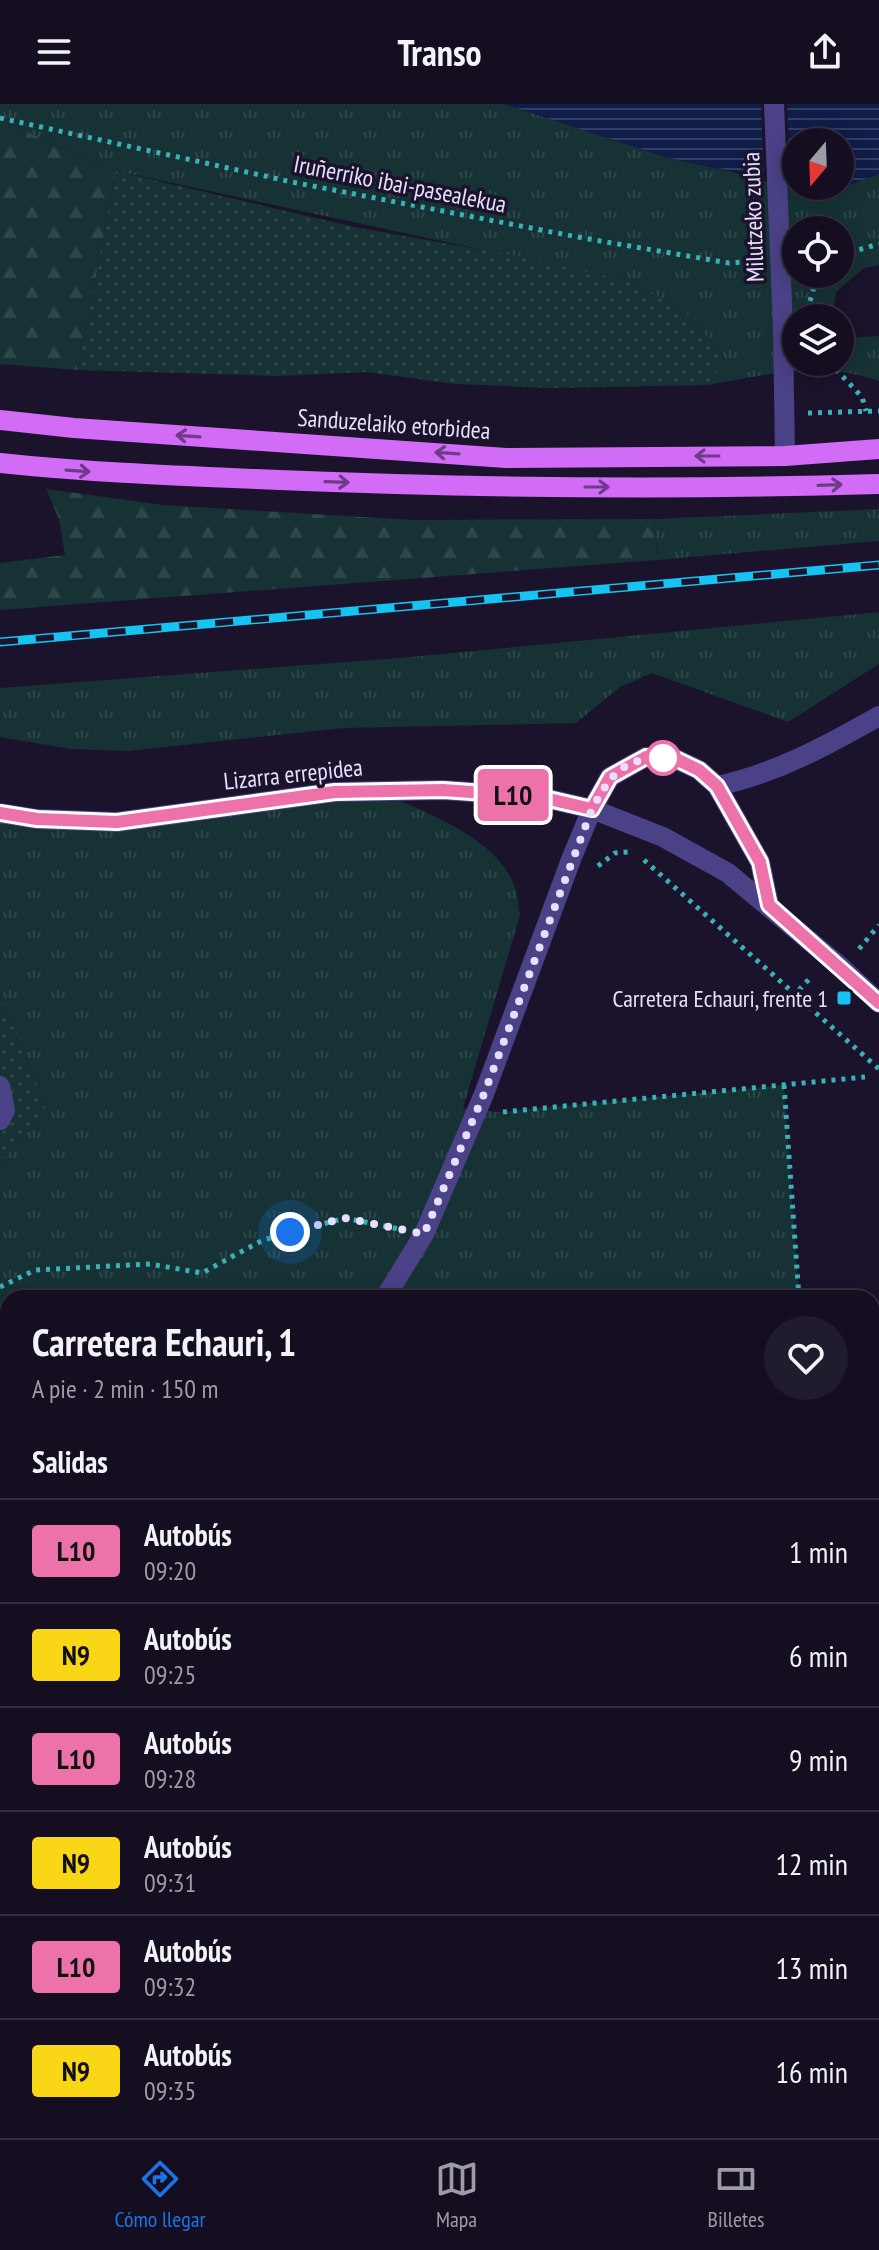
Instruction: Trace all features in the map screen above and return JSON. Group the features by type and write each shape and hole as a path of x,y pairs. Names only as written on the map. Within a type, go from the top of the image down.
{"main road":[{"name":"Sanduzelaiko etorbidea","path":"4,421 506,458 785,456 879,449"},
{"path":"0,463 79,471 436,486 781,487 879,484"}],"street":[{"name":"Milutzeko zubia","path":"774,104 785,456"},
{"path":"717,786 815,753 879,716"},
{"path":"390,1290 424,1234 484,1094 592,809 610,777 646,757 676,759 699,770 717,786 760,862 769,905"},
{"name":"Lizarra errepidea","path":"0,813 37,819 117,822 335,792 430,790 540,797 592,809 663,837 728,873 769,905 879,1003"},
{"path":"0,1086 5,1110 0,1120"}],"path":[{"name":"Iruñerriko ibai-pasealekua","path":"0,118 292,182 583,238 729,263 769,261"},
{"path":"854,251 879,244"},
{"path":"842,376 862,397 866,411"},
{"path":"593,878 598,866 615,853 628,852 641,858 879,1069"},
{"path":"799,990 812,975"},
{"path":"498,1112 865,1077"},
{"path":"784,1085 798,1290"},
{"path":"0,1287 35,1270 150,1264 202,1273 263,1240 345,1218 424,1234"}],"green space":[{"path":"0,104 504,104 669,158 782,183 782,200 854,200 854,183 879,174 879,265 864,268 854,277 854,216 782,216 782,288 841,288 836,292 834,304 782,304 782,373 709,385 724,357 682,308 628,281 116,171 0,120"},
{"path":"0,120 116,171 78,370 0,364"},
{"path":"116,171 354,227 522,257 628,281 682,308 724,357 709,385 550,388 455,384 367,372 277,376 78,370"},
{"path":"879,336 879,381 854,375 854,337"},
{"path":"46,489 163,505 413,520 655,519 657,560 0,610 0,563 65,555 59,519"},
{"path":"879,509 879,541 657,560 655,519"},
{"path":"879,612 879,664 788,722 652,673 620,687 576,723 343,728 128,751 72,749 0,737 0,688 400,658"},
{"path":"374,790 433,815 473,838 505,868 515,889 520,915 463,1108 498,1112 784,1085 798,1290 0,1290 0,1164 46,1106 0,996 0,804 117,822"},
{"path":"0,996 46,1106 0,1164"}],"water":[{"path":"504,104 879,104 879,174 854,183 854,128 782,128 782,181 669,158"}],"pier":[{"path":"761,104 787,104 788,128 782,128 782,185 764,181"}],"railway":[{"path":"0,642 879,565"}],"bus line":[{"name":"L10","path":"0,813 37,819 117,822 335,792 374,790 443,790 540,797 592,809 610,777 627,765 646,757 676,759 699,770 717,786 760,862 769,905 879,1003"}],"place":[{"name":"Carretera Echauri, frente 1","path":"844,998"}],"route":[{"path":"290,1232 345,1218 424,1234 484,1094 592,809 610,777 646,757 676,759 663,758"}]}
